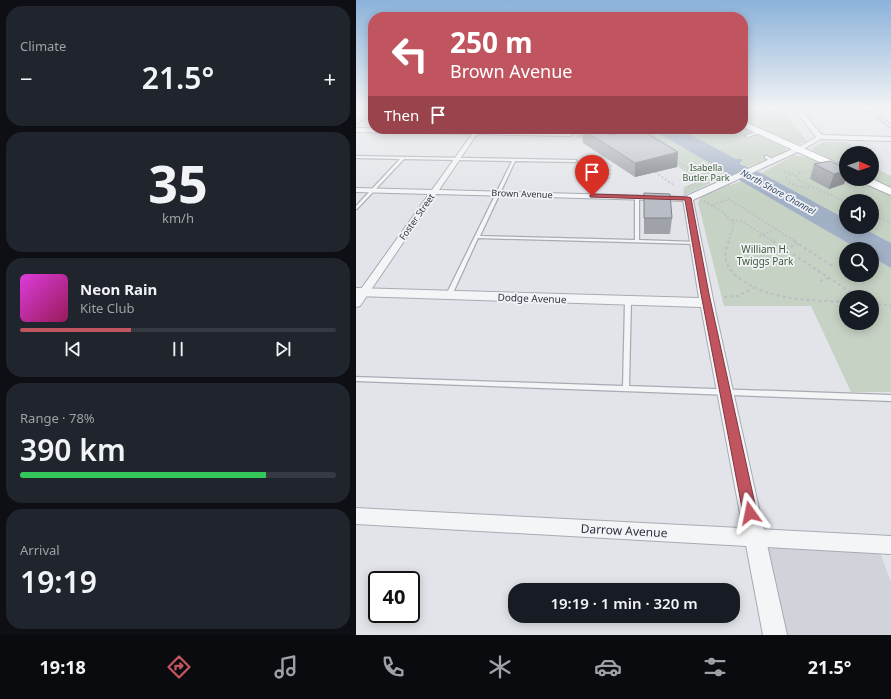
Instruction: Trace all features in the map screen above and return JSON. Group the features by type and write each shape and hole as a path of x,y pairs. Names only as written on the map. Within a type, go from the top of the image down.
{"main road":[{"path":"769,137 839,169"},
{"path":"878,186 891,192"}],"street":[{"name":"Foster Street","path":"356,304 360,292 435,192 473,137"},
{"path":"775,635 725,393 716,300 696,243 687,195 724,182 769,163 798,150 820,137 891,139"},
{"name":"Brown Avenue","path":"356,190 638,197 687,195"},
{"name":"Dodge Avenue","path":"360,292 628,301 716,300"},
{"name":"Darrow Avenue","path":"356,516 891,545"}],"lane":[{"path":"356,157 575,162"},
{"path":"356,208 403,158"},
{"path":"449,295 514,160"},
{"path":"637,241 638,197"},
{"path":"477,237 696,243"},
{"path":"626,389 628,301"},
{"path":"356,379 891,398"}],"path":[{"path":"599,158 611,165 609,179"},
{"path":"676,160 700,177 700,180 685,189 687,195"},
{"path":"769,163 796,176 799,180 839,199"},
{"path":"796,176 800,173 815,170 815,167"},
{"path":"655,172 675,186"},
{"path":"810,172 816,175"},
{"path":"792,175 785,178 799,188 813,187"},
{"path":"793,184 799,180"},
{"path":"700,199 713,205 732,220 734,228 725,248 725,260 732,273 753,288 766,294 794,299 839,302"},
{"path":"713,205 730,199 834,267"},
{"path":"879,218 891,223"},
{"path":"732,220 742,221 760,235 848,290"},
{"path":"760,235 776,230"},
{"path":"785,250 798,244"},
{"path":"775,247 779,246"},
{"path":"820,281 830,278"},
{"path":"716,300 738,296 753,288"},
{"path":"879,304 891,306"}],"shaded area":[{"path":"755,538 877,544 891,582 891,635 775,635"}],"green space":[{"name":"Isabella Butler Park","path":"576,137 664,137 730,174 683,195 684,187 694,183 696,180 695,178 637,139 576,138"},
{"path":"694,137 761,137 785,148 788,151 760,164 758,163 746,167 740,163 743,159 736,159"},
{"path":"776,137 804,137 807,141 799,144 790,143"},
{"path":"823,142 848,142 852,146 839,146 839,164 814,151 812,148"},
{"path":"793,156 806,157 839,172 839,186 869,186 891,196 891,243 874,234 879,234 879,194 839,194 839,215 761,173"},
{"path":"879,170 891,176 891,188 879,182"},
{"name":"William H. Twiggs Park","path":"742,181 846,242 839,242 839,282 879,282 879,261 891,268 891,392 851,392 811,306 724,306 698,203 706,193 728,184 731,185"}],"water":[{"name":"North Shore Channel","path":"664,137 694,137 736,159 743,159 740,164 761,173 839,215 839,234 874,234 891,243 891,268 879,261 879,242 846,242"}],"building":[{"path":"594,137 653,137 678,152 635,163"},
{"path":"830,161 839,165 839,172 834,174 814,164"},
{"path":"644,193 670,194 672,218 644,218"}],"route":[{"path":"592,196 688,198 705,294 750,513"}]}
